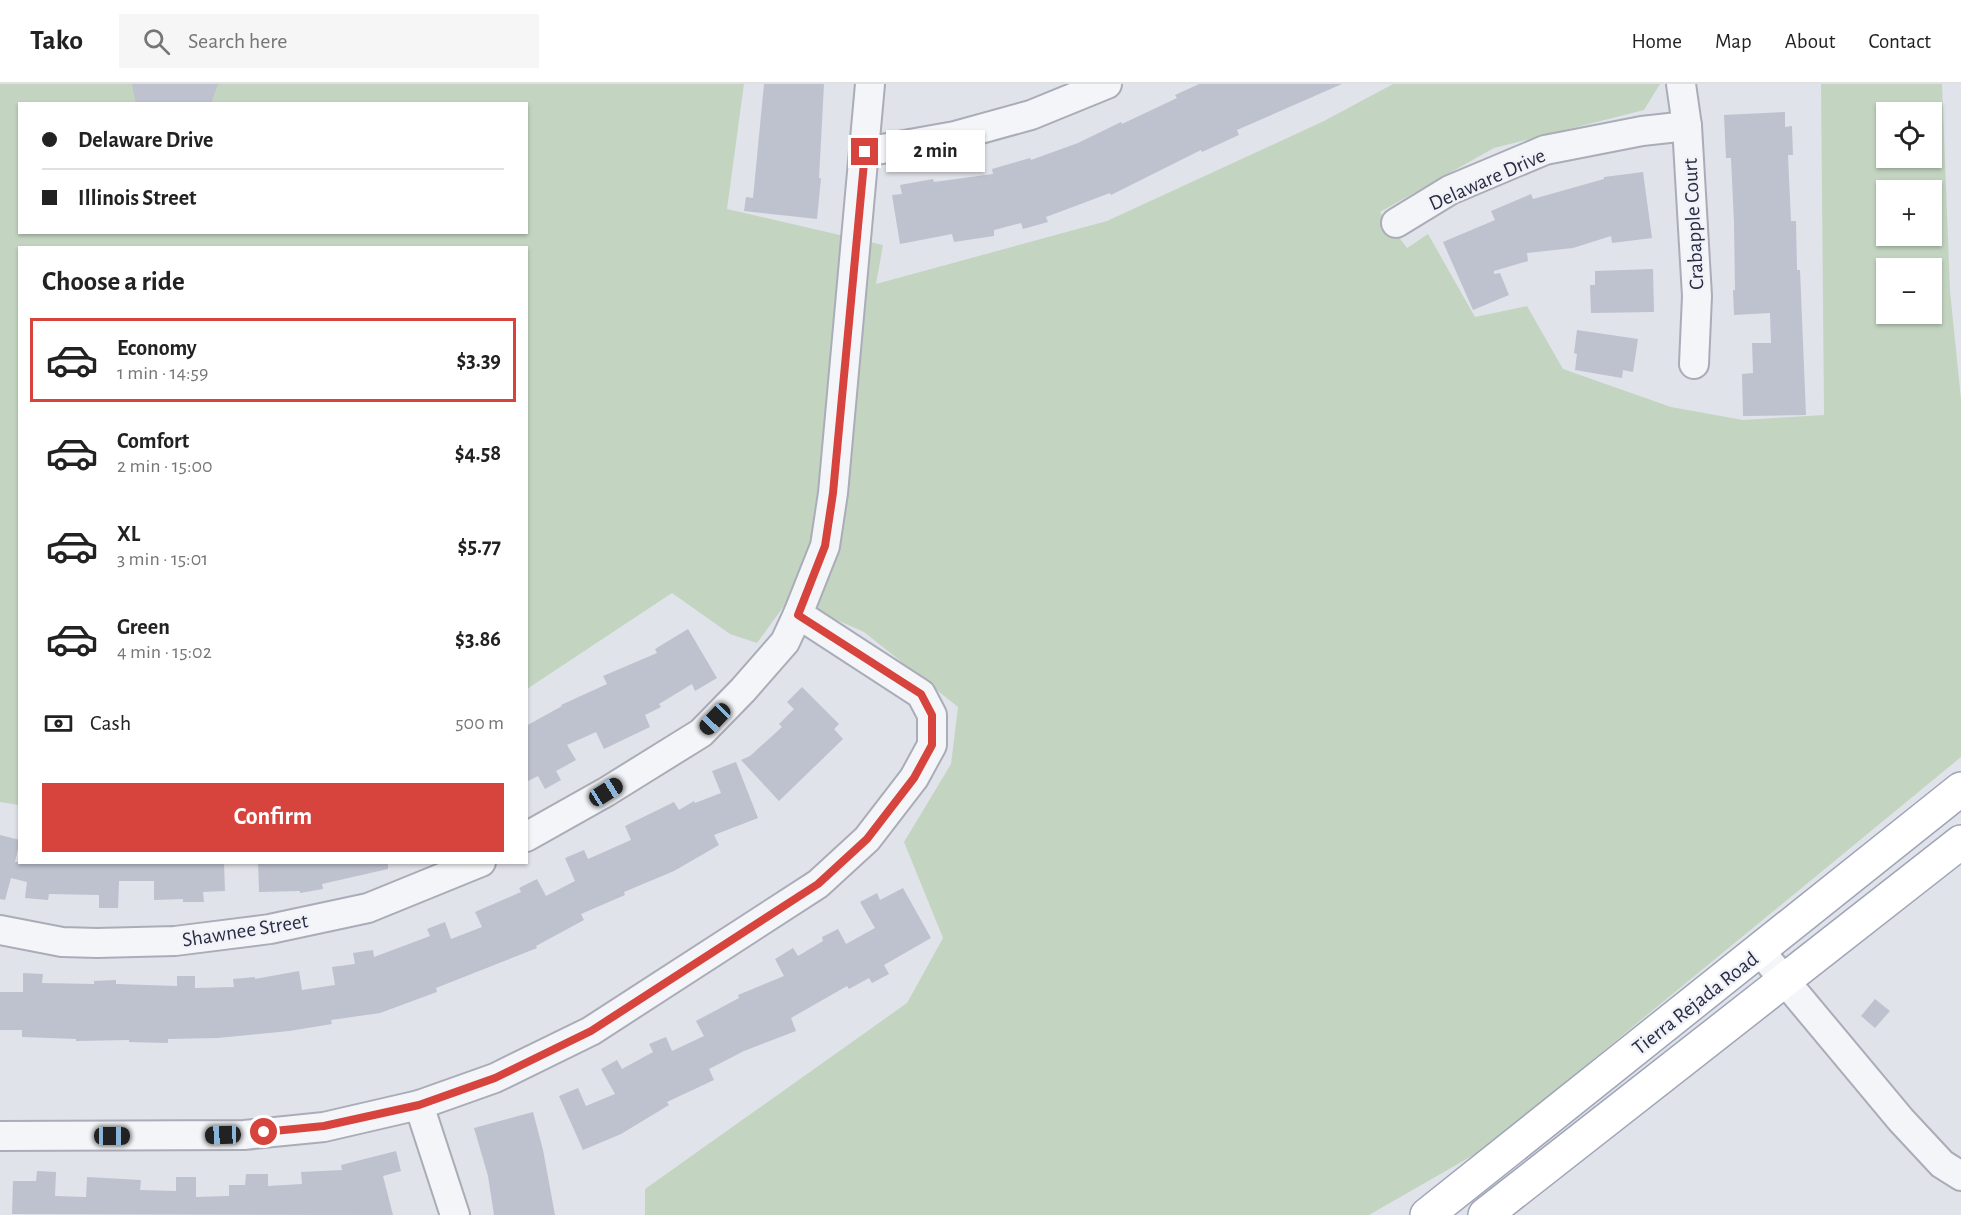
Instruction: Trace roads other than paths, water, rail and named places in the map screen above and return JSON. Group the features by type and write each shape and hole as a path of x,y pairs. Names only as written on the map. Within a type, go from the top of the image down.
{"main road":[{"name":"Tierra Rejada Road","path":"1427,1215 1961,789"},
{"name":"Tierra Rejada Road","path":"1485,1215 1961,842"}],"street":[{"path":"528,836 701,734 785,642 798,615 825,546 833,493 870,84"},
{"path":"865,152 955,136 1031,115 1107,84"},
{"name":"Crabapple Court","path":"1681,84 1687,126 1697,296 1694,364"},
{"name":"Delaware Drive","path":"1396,223 1450,190 1545,150 1642,131 1687,126"},
{"path":"0,1136 244,1135 324,1126 419,1105 495,1078 591,1031 818,884 867,839 914,778 932,745 932,715 921,694 798,615"},
{"name":"Shawnee Street","path":"0,930 62,942 97,943 175,941 270,929 368,908 476,864"},
{"path":"1760,951 1883,1100 1942,1164 1961,1176"},
{"path":"419,1105 455,1215"}]}
